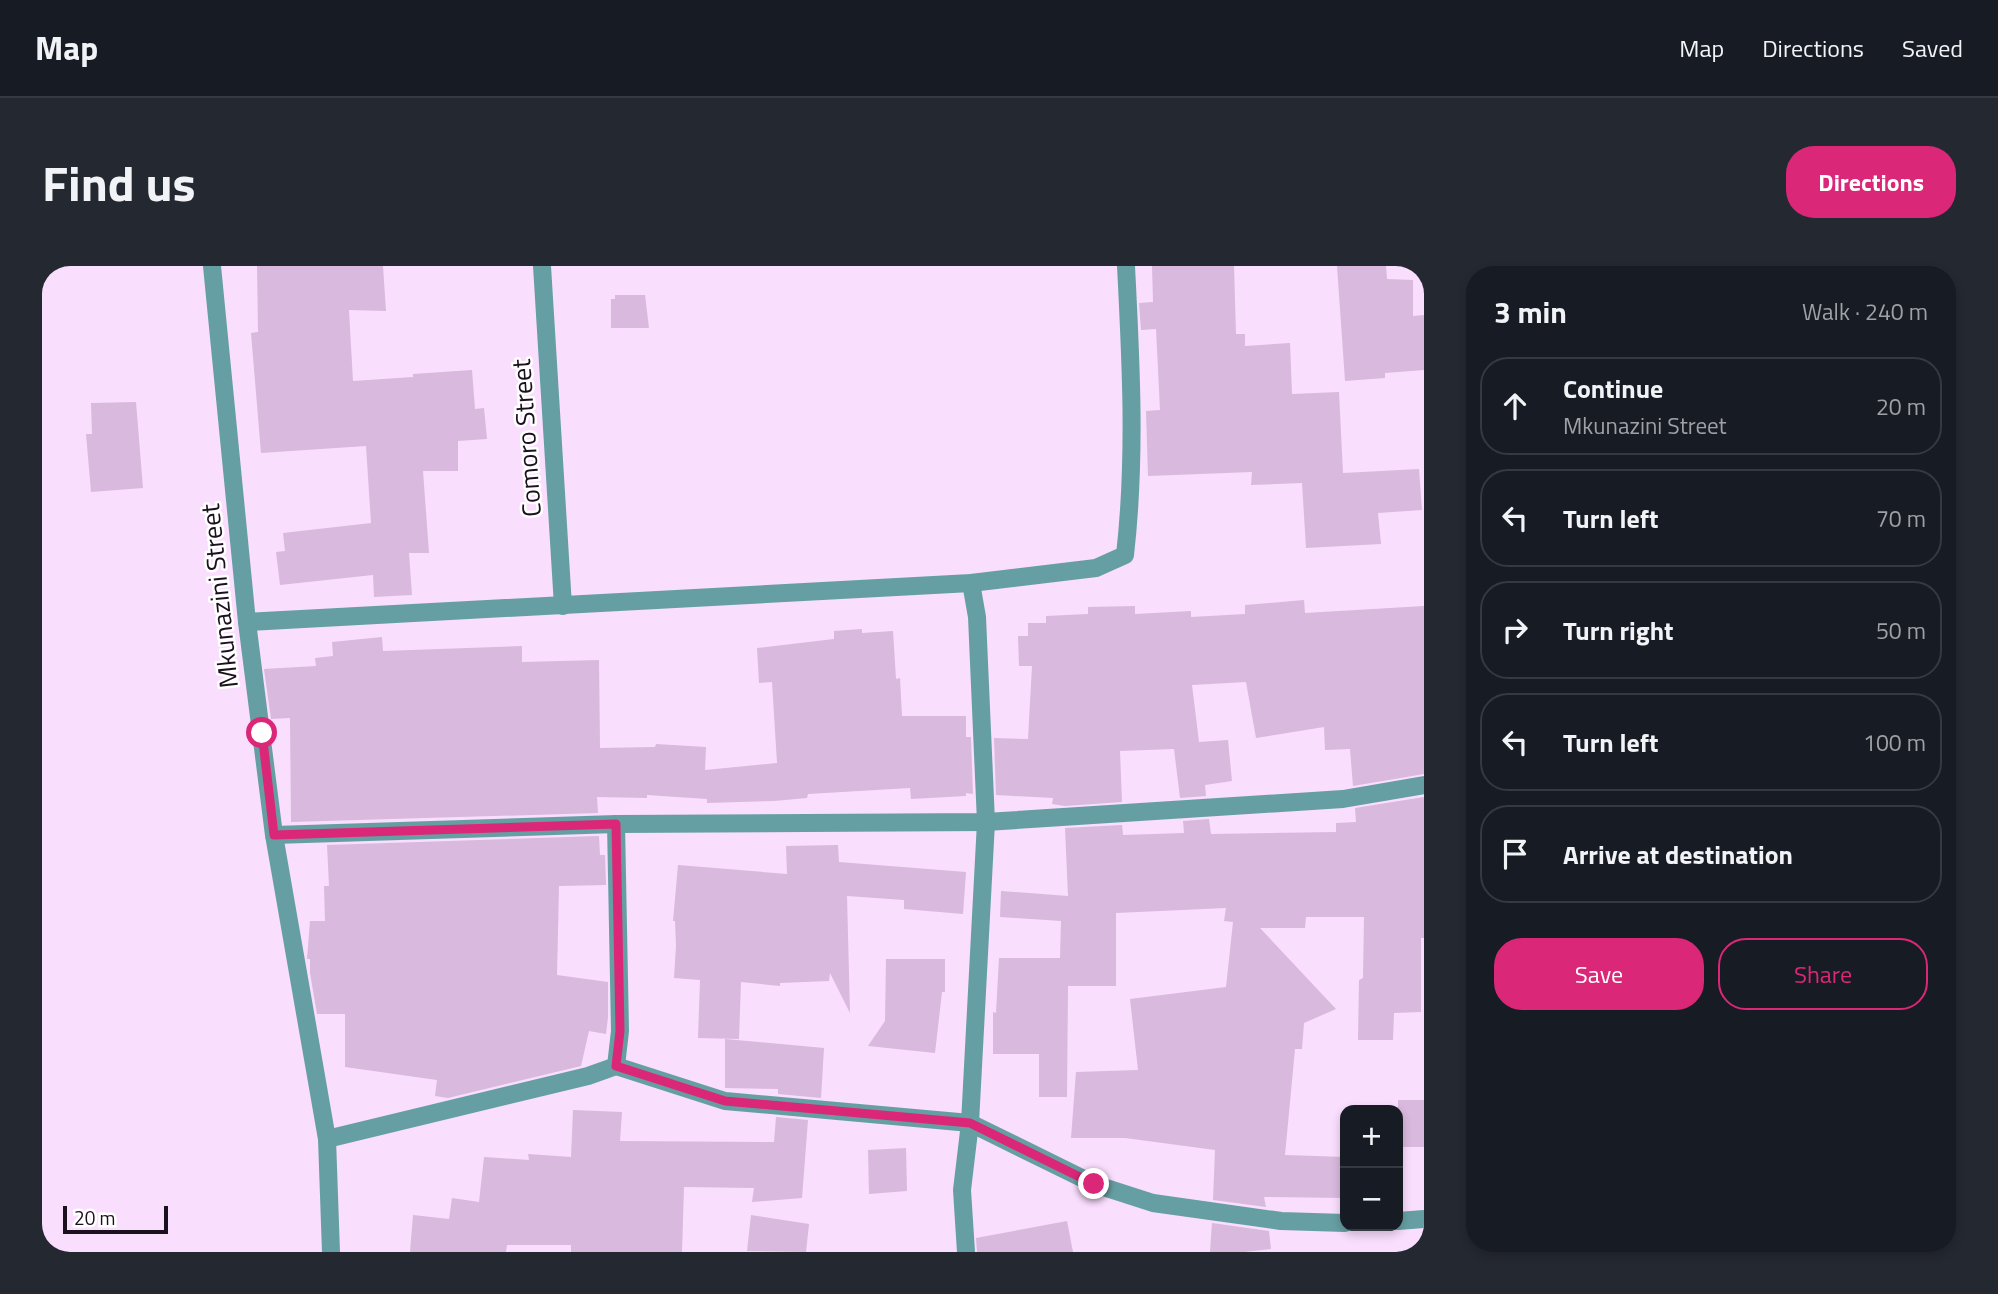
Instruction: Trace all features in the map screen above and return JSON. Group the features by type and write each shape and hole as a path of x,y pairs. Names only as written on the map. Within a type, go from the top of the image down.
{"street":[{"name":"Mkunazini Street","path":"212,266 247,622 274,835 327,1139 331,1252"},
{"name":"Comoro Street","path":"542,266 563,606"},
{"path":"247,622 971,583 1096,568 1125,555 1131,500 1131,365 1126,266"},
{"path":"966,1252 962,1190 970,1123 986,822 977,617 971,583"},
{"path":"274,835 616,824 986,822 1343,799 1424,785"},
{"path":"616,824 620,1031 616,1066"},
{"path":"327,1139 587,1076 616,1066 725,1101 970,1123 1094,1184 1153,1203 1281,1221 1340,1223"},
{"path":"1403,1221 1424,1219"}],"building":[{"path":"257,266 383,266 386,311 349,310 353,381 472,370 475,409 484,408 487,439 458,441 458,471 423,471 429,553 409,553 412,595 374,597 373,575 280,585 276,552 285,551 283,533 371,523 366,446 261,453 251,333 258,332"},
{"path":"1152,266 1234,266 1236,334 1245,334 1245,346 1290,343 1292,394 1339,392 1343,473 1419,469 1422,510 1378,513 1381,544 1306,548 1302,483 1251,485 1252,472 1148,476 1146,411 1160,410 1156,329 1141,330 1139,303 1153,302"},
{"path":"1337,266 1386,266 1387,279 1413,280 1413,316 1424,315 1424,370 1385,373 1385,378 1345,381"},
{"path":"615,295 645,295 649,328 611,328 611,299 615,299"},
{"path":"136,402 143,488 91,492 86,434 92,434 91,403"},
{"path":"1304,600 1305,613 1424,606 1424,774 1353,786 1350,749 1325,750 1324,727 1256,738 1246,682 1192,685 1199,742 1228,740 1232,781 1205,785 1206,796 1180,798 1174,749 1120,751 1122,802 1065,806 1052,804 1053,798 996,795 994,738 1028,739 1032,666 1019,666 1018,636 1028,636 1028,623 1046,623 1046,616 1088,614 1088,607 1135,606 1135,614 1191,611 1191,617 1245,614 1245,605"},
{"path":"862,629 862,633 893,631 902,716 966,716 966,737 971,737 973,794 911,799 910,788 808,794 807,798 774,801 707,803 707,799 647,795 647,798 597,797 598,813 291,822 290,718 271,719 264,669 316,666 315,658 333,656 332,642 382,637 383,651 522,646 522,662 599,660 600,748 655,747 656,744 706,747 705,770 777,763 772,682 759,683 757,648 834,639 834,631"},
{"path":"1424,797 1421,1012 1394,1013 1393,1040 1358,1040 1364,917 1306,917 1305,928 1260,928 1336,1009 1304,1023 1302,1049 1295,1049 1285,1155 1340,1157 1340,1198 1264,1197 1266,1207 1213,1200 1215,1150 1125,1138 1071,1138 1076,1072 1138,1070 1130,999 1226,987 1233,922 1224,921 1226,908 1116,913 1116,986 1068,986 1067,1097 1039,1097 1039,1054 993,1054 993,1012 996,1013 999,958 1060,958 1061,921 1000,917 1001,891 1068,896 1065,828 1122,825 1123,835 1184,833 1183,821 1209,819 1211,834 1336,832 1336,823 1356,822 1355,808"},
{"path":"599,836 600,855 605,855 606,885 559,886 557,975 608,982 606,1034 589,1031 581,1066 448,1098 435,1096 437,1080 345,1067 345,1014 317,1014 310,959 307,959 310,921 325,921 324,886 329,886 327,845"},
{"path":"838,845 839,862 966,872 963,914 904,909 904,900 847,896 850,1013 830,973 829,981 780,983 780,986 741,982 739,1039 698,1038 700,980 674,978 676,946 673,921 678,865 787,874 786,846"},
{"path":"886,959 945,959 945,992 942,992 935,1053 868,1046 885,1021"},
{"path":"725,1039 824,1048 821,1098 778,1094 778,1089 725,1088"},
{"path":"1398,1100 1424,1100 1424,1147 1403,1147 1403,1105 1398,1105"},
{"path":"573,1110 622,1112 620,1141 774,1142 776,1117 808,1120 802,1198 752,1202 754,1188 684,1187 682,1252 571,1252 571,1245 507,1245 506,1252 410,1252 413,1215 449,1219 452,1198 479,1202 484,1157 529,1160 528,1154 571,1157"},
{"path":"906,1148 907,1191 869,1194 868,1150"},
{"path":"751,1215 809,1224 806,1252 747,1251"},
{"path":"1067,1221 1073,1252 977,1252 976,1238"},
{"path":"1212,1223 1269,1231 1271,1249 1210,1252"}],"route":[{"path":"262,733 274,835 616,824 620,1031 616,1066 725,1101 970,1123 1094,1184"}]}
